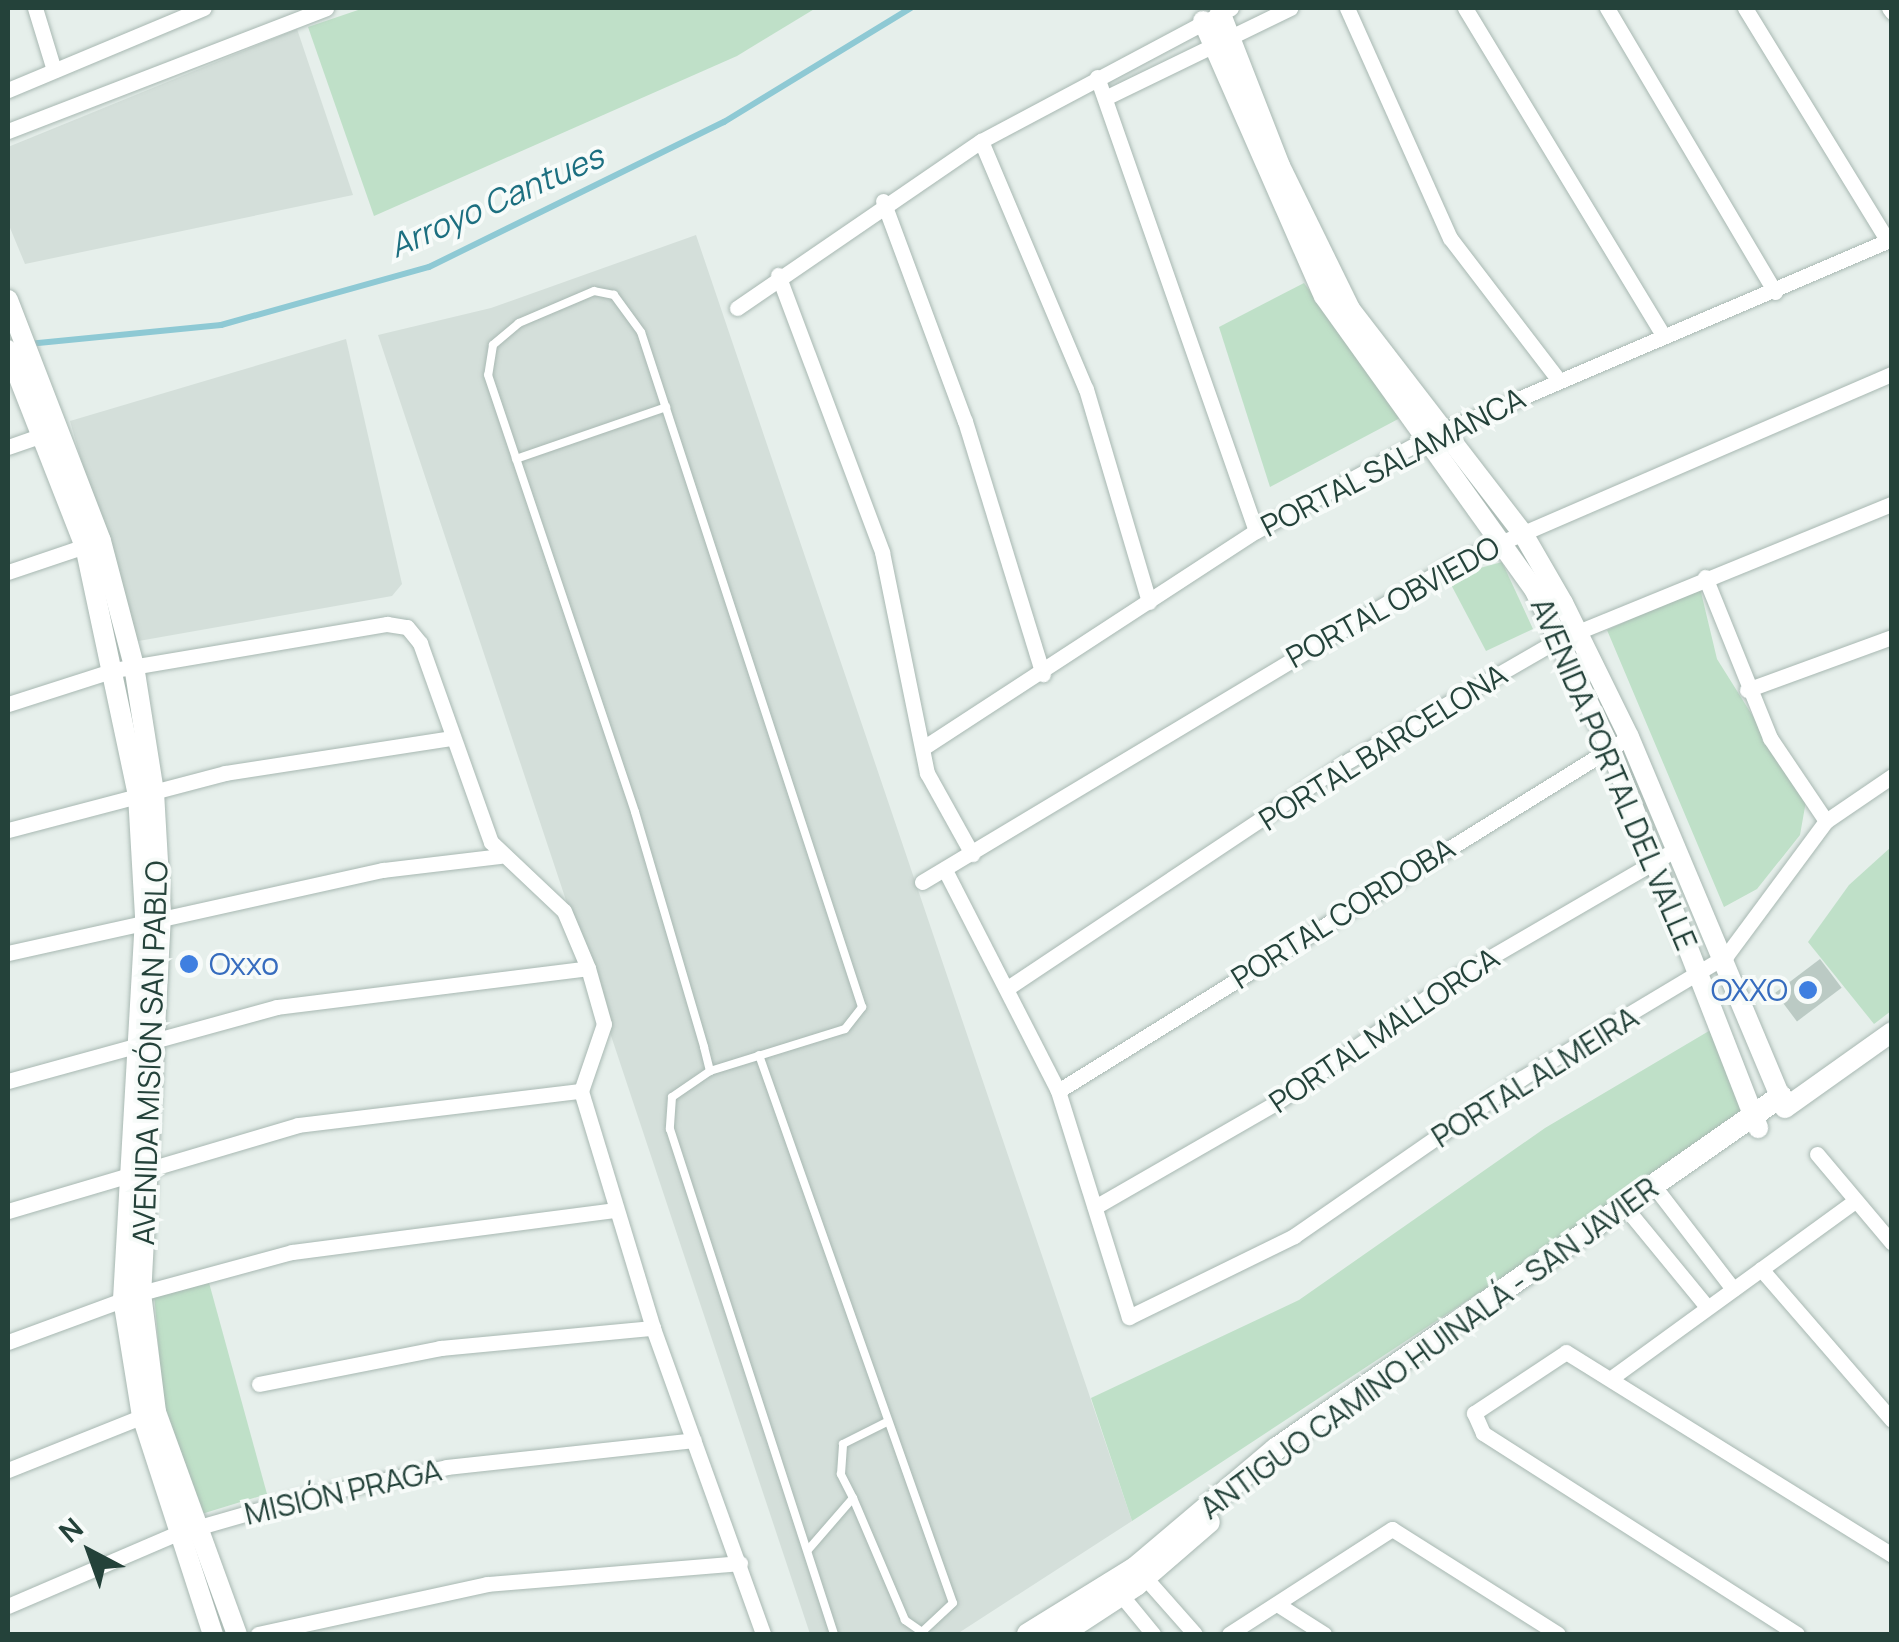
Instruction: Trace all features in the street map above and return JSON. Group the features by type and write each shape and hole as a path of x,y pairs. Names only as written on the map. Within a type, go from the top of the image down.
{"main road":[{"path":"1028,1634 1141,1573 1290,1454 1783,1102"},
{"path":"1061,1634 1116,1589"}],"street":[{"path":"35,8 54,70"},
{"path":"156,8 161,24"},
{"path":"8,90 204,8"},
{"path":"8,132 326,8"},
{"path":"1105,98 1290,8"},
{"path":"1347,8 1450,238 1557,378"},
{"path":"1465,8 1662,334"},
{"path":"1607,8 1775,292"},
{"path":"1745,8 1890,240"},
{"path":"737,308 883,201 981,141 1218,14"},
{"name":"AVENIDA PORTAL DEL VALLE","path":"1218,14 1221,40 1311,273 1513,536 1629,737 1700,974 1756,1122"},
{"path":"1097,77 1256,531"},
{"path":"981,141 1086,389 1149,602"},
{"path":"883,201 971,439 1043,674"},
{"name":"PORTAL SALAMANCA","path":"926,746 1043,674 1256,531 1436,434 1557,378 1775,292 1890,240"},
{"path":"778,275 882,552 932,786 972,854"},
{"name":"AVENIDA MISIÓN SAN PABLO","path":"8,300 29,377 93,544 124,668 146,794 153,916 132,1296 149,1414 213,1634"},
{"name":"AVENIDA MISIÓN SAN PABLO","path":"8,350 29,377"},
{"name":"PORTAL OBVIEDO","path":"922,882 1316,641 1513,536 1892,374"},
{"path":"8,447 51,432"},
{"name":"PORTAL BARCELONA","path":"1008,987 1350,760 1568,636 1892,504"},
{"path":"8,572 93,544"},
{"path":"1705,577 1747,690 1826,821"},
{"path":"8,704 124,668 407,627 420,643 451,738 500,856 564,911 588,968 604,1024 581,1092 614,1210 763,1634"},
{"name":"AVENIDA PORTAL DEL VALLE","path":"1568,636 1610,748 1664,856 1726,956 1783,1102"},
{"path":"1747,690 1892,637"},
{"name":"PORTAL CORDOBA","path":"1058,1091 1629,737"},
{"path":"8,830 146,794 451,738"},
{"name":"PORTAL ALMEIRA","path":"1095,1207 1129,1317 1294,1236 1522,1078 1726,956 1826,821 1892,776"},
{"path":"8,953 153,916 383,870 500,856"},
{"name":"PORTAL MALLORCA","path":"1095,1207 1276,1104 1453,979 1664,856"},
{"path":"945,870 1058,1091 1095,1207"},
{"path":"8,1081 147,1040 356,993 588,968"},
{"path":"1783,1102 1892,1032"},
{"path":"8,1211 140,1171 362,1113 581,1092"},
{"path":"1817,1154 1892,1243"},
{"path":"1658,1191 1733,1289"},
{"path":"1614,1376 1855,1201"},
{"path":"8,1342 132,1296 292,1252 614,1210"},
{"path":"1628,1212 1706,1308"},
{"path":"1761,1269 1892,1420"},
{"path":"258,1384 440,1348 654,1328"},
{"path":"1797,1634 1472,1423 1474,1414 1557,1354 1614,1376 1892,1555"},
{"path":"8,1470 149,1414"},
{"name":"MISIÓN PRAGA","path":"8,1606 184,1531 447,1467 694,1440"},
{"path":"1230,1634 1392,1529 1558,1634"},
{"name":"AVENIDA MISIÓN SAN PABLO","path":"184,1531 237,1634"},
{"path":"258,1634 487,1584 740,1563"},
{"path":"1141,1573 1194,1634"},
{"path":"1116,1589 1152,1634"},
{"path":"1140,1619 1166,1601"},
{"path":"1277,1604 1324,1634"}],"lane":[{"path":"710,1071 635,812 516,459 487,360 518,323 552,305 594,291 614,295 641,332 862,1007 845,1029 710,1071 672,1097 670,1129 834,1634"},
{"path":"516,459 666,407"},
{"path":"759,1056 885,1423 953,1603 941,1622 922,1632 905,1620 841,1474 843,1444 885,1423"},
{"path":"808,1550 853,1498"}],"shaded area":[{"path":"297,29 353,195 25,264 8,223 8,147"},
{"path":"696,235 1132,1521 957,1634 810,1634 378,335 491,308"},
{"path":"346,339 402,584 392,596 133,642 70,421"}],"green space":[{"path":"364,8 816,8 737,56 374,216 308,27"},
{"path":"1304,283 1402,417 1270,487 1219,327"},
{"path":"1502,562 1533,629 1486,651 1447,577"},
{"path":"1700,588 1717,659 1806,801 1800,835 1757,889 1724,907 1607,630"},
{"path":"1891,847 1891,1011 1874,1024 1808,942 1849,885"},
{"path":"1714,1028 1745,1118 1132,1521 1091,1398 1299,1300 1545,1128"},
{"path":"208,1279 267,1494 195,1516 164,1411 154,1293"}],"building":[{"name":"OXXO","path":"1820,959 1842,988 1797,1021 1775,993"}],"waterway":[{"name":"Arroyo Cantues","path":"28,344 221,325 429,267 724,122 911,8"}],"place":[{"name":"Oxxo","path":"189,964"},
{"name":"OXXO","path":"1808,990"}]}
